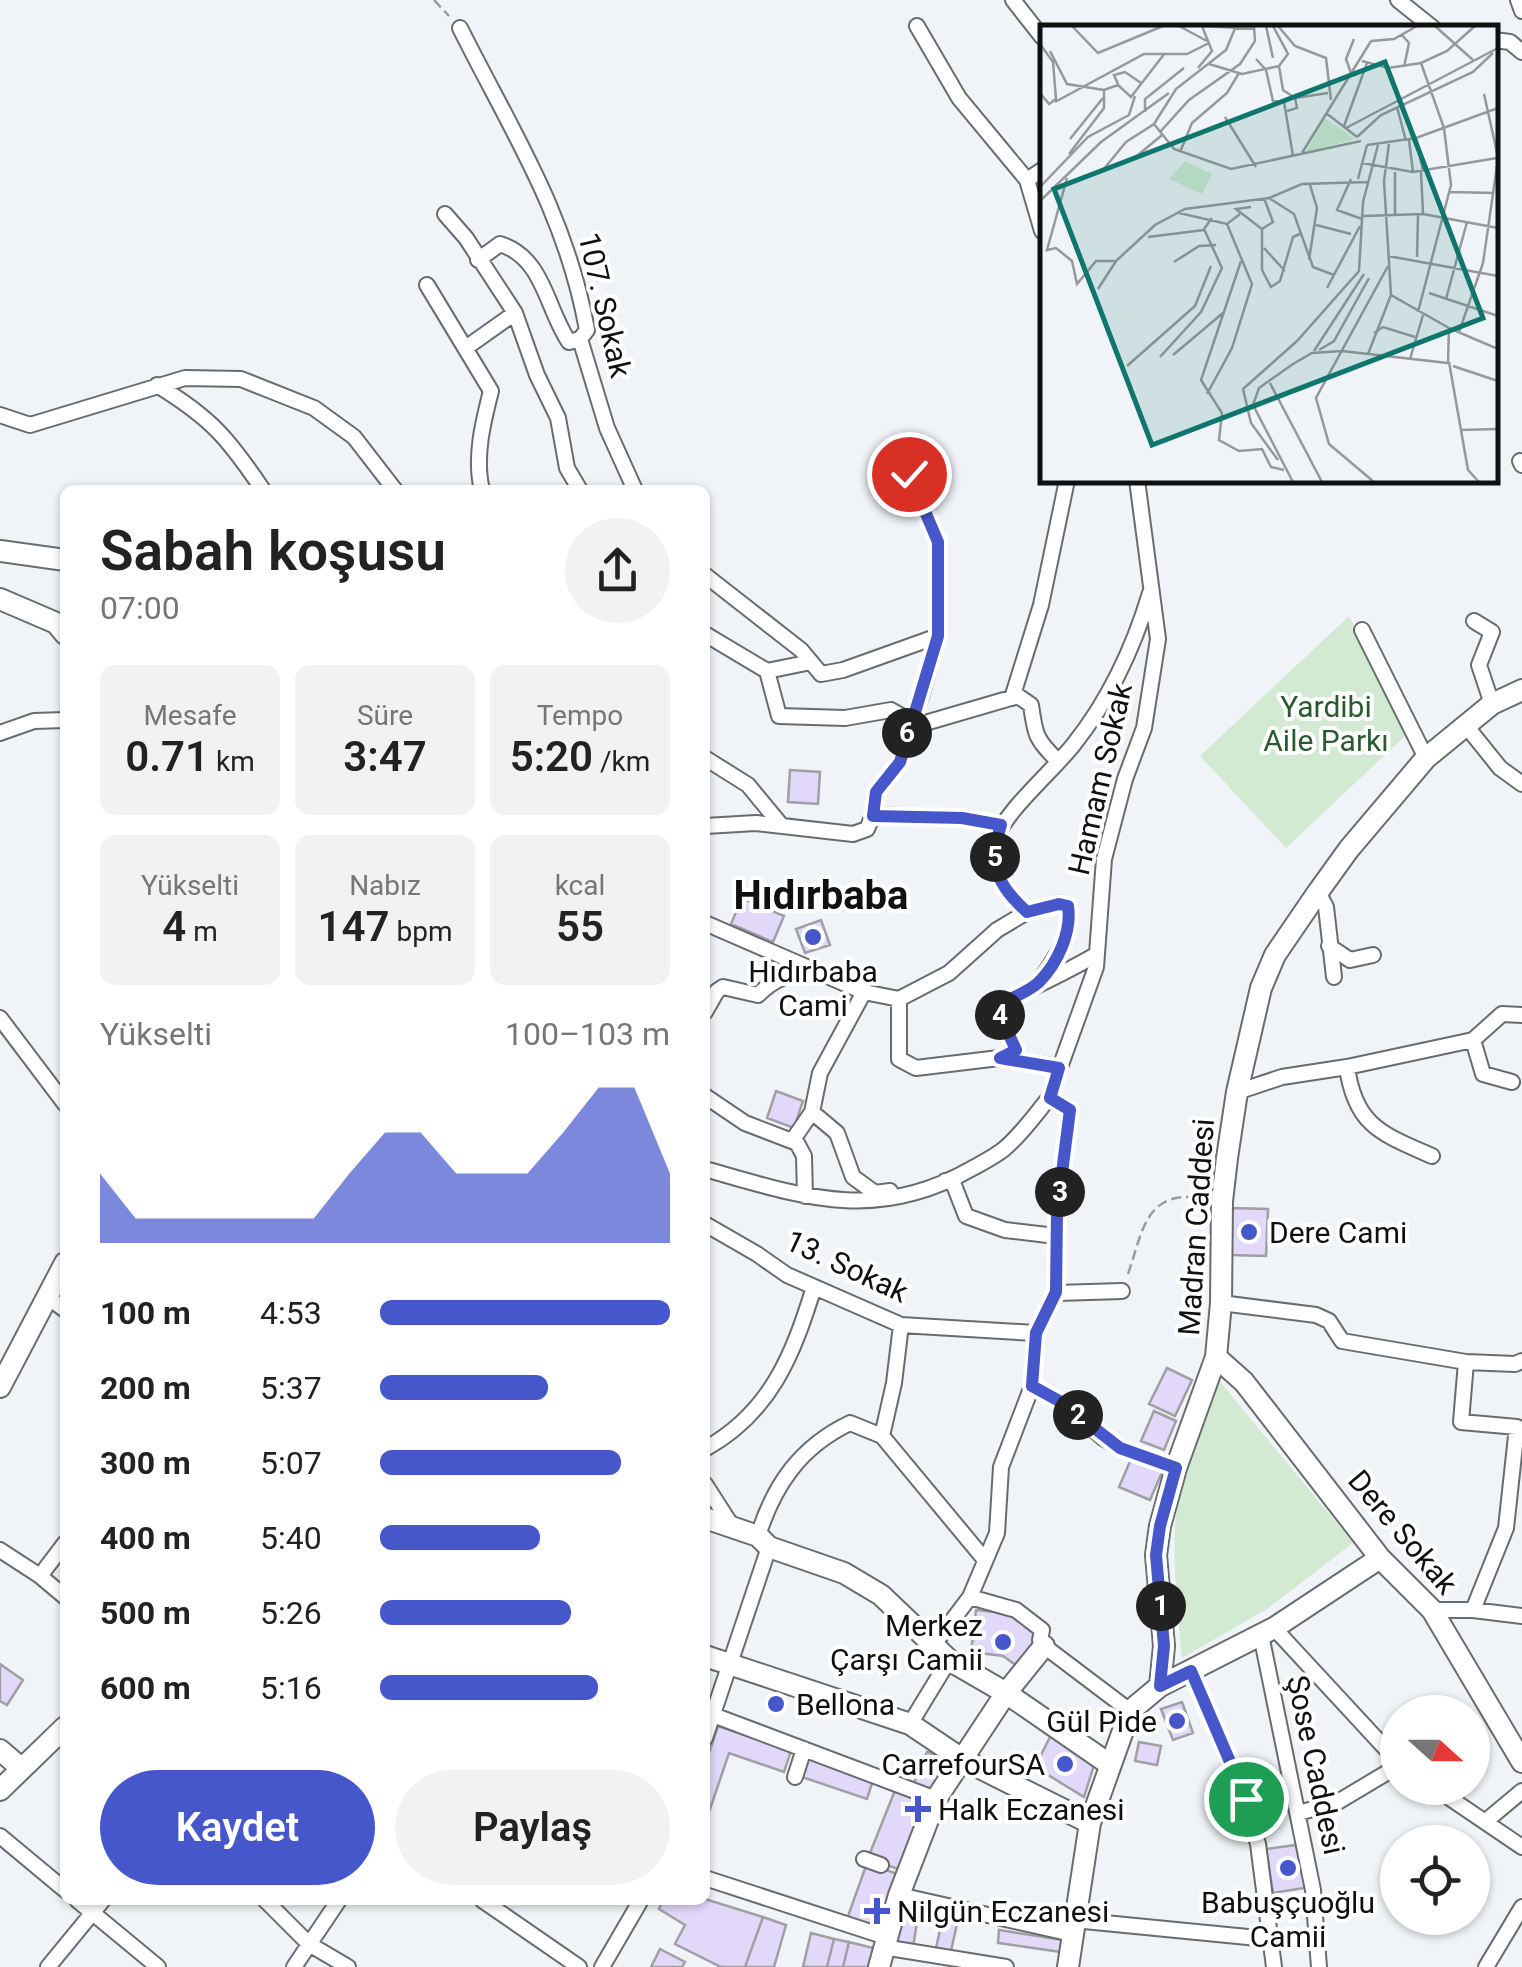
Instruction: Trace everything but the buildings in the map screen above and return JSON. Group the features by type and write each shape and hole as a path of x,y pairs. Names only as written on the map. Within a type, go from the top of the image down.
{"street":[{"path":"1013,0 1040,34"},
{"path":"1398,0 1429,25"},
{"path":"1518,0 1522,11"},
{"path":"917,26 959,98 1027,180 1040,223"},
{"name":"107. Sokak","path":"460,28 537,172 557,218 587,330 580,339 607,428 633,485"},
{"path":"1497,40 1510,42 1522,52"},
{"path":"1027,180 1040,171"},
{"path":"445,214 466,238 515,313 537,375 558,418 567,468 577,485"},
{"path":"478,260 500,244 517,249 544,286 559,327 569,342 580,339"},
{"path":"428,285 491,391 482,426 482,485"},
{"path":"467,347 515,313"},
{"path":"0,415 30,425 184,378 241,379 314,408 354,437 392,485"},
{"path":"157,385 192,406 224,433 260,485"},
{"path":"908,728 922,696 938,636 938,542 909,474"},
{"path":"1012,698 1040,605 1067,482"},
{"name":"Hamam Sokak","path":"1050,1098 1092,982 1104,859 1121,793 1144,728 1158,639 1137,482"},
{"path":"0,551 60,559"},
{"path":"710,579 789,640 821,674 844,670 938,636"},
{"path":"1027,912 1010,897 995,872 995,844 1001,825 1091,719 1138,633 1152,587"},
{"path":"0,599 60,628"},
{"path":"1474,621 1492,632 1478,665 1492,704"},
{"path":"1362,630 1426,758"},
{"path":"710,637 767,671 811,662"},
{"path":"767,671 779,716 845,718 891,710 900,715 908,728"},
{"name":"Madran Caddesi","path":"1160,1686 1164,1646 1156,1555 1160,1526 1176,1468 1216,1357 1222,1202 1237,1092 1274,955 1349,848 1426,758 1492,704 1522,690"},
{"path":"908,728 1018,696 1031,705 1033,732 1040,744 1058,761"},
{"path":"0,733 34,721 60,720"},
{"path":"1467,727 1500,768 1522,784"},
{"path":"710,761 748,785 781,825"},
{"path":"710,826 756,822 853,834 866,828 873,816 876,792 900,762"},
{"path":"873,816 962,818 1001,825"},
{"path":"1318,892 1326,907 1334,977"},
{"path":"710,926 864,992 900,999 949,973 998,930 1027,912 1059,904 1068,906 1071,923 1062,946 1039,982"},
{"path":"1328,946 1350,960 1373,955"},
{"path":"1000,1058 1016,1050 996,1006 1039,982 1065,974 1097,954"},
{"path":"710,1003 724,987 758,995 776,980 794,973 818,973"},
{"path":"792,1141 812,1112 820,1073 848,1028 864,992"},
{"path":"900,999 899,1058 916,1068 1000,1058 1059,1068"},
{"path":"1237,1092 1282,1077 1473,1040 1502,1014 1522,1015"},
{"path":"0,1018 60,1097"},
{"path":"1473,1040 1483,1074 1512,1082"},
{"path":"1347,1067 1351,1096 1363,1117 1378,1131 1432,1156"},
{"path":"710,1170 805,1196 874,1203 916,1195 952,1180 1002,1151 1050,1098 1070,1110 1056,1236 1056,1292 1036,1333 1032,1386 1002,1467 998,1533 970,1597 935,1643"},
{"path":"710,1099 746,1123 792,1141 804,1156 805,1196"},
{"path":"812,1112 837,1133 853,1177 876,1193 952,1180"},
{"path":"952,1180 966,1216 1005,1230 1056,1236"},
{"name":"13. Sokak","path":"710,1227 787,1275 901,1324 1036,1333"},
{"path":"710,1445 732,1434 773,1388 797,1340 814,1287"},
{"path":"1056,1292 1122,1291"},
{"path":"0,1388 56,1303"},
{"path":"1221,1304 1316,1315 1329,1321 1342,1341 1466,1362 1522,1361"},
{"path":"882,1436 894,1384 901,1324"},
{"name":"Dere Sokak","path":"1216,1357 1244,1382 1380,1558 1432,1610 1522,1762"},
{"path":"1466,1362 1460,1422 1519,1427 1506,1528 1473,1610"},
{"path":"1032,1386 1061,1402 1104,1438 1132,1453"},
{"path":"710,1724 731,1664 775,1491 789,1468 824,1436 850,1423 882,1436 985,1560"},
{"path":"710,1492 732,1526"},
{"path":"710,1519 844,1573 881,1595 950,1660 1006,1693 1109,1764"},
{"path":"0,1550 60,1593"},
{"path":"40,1576 60,1550"},
{"path":"1068,1967 1090,1824 1130,1711 1160,1686 1268,1631 1380,1558"},
{"path":"970,1597 1016,1610 1042,1630 1040,1640 1044,1646 1130,1711"},
{"path":"1432,1610 1522,1616"},
{"path":"1268,1631 1380,1746"},
{"name":"Şose Caddesi","path":"1268,1631 1313,1890 1319,1967"},
{"path":"882,1950 936,1800 1006,1693 1044,1646"},
{"path":"710,1658 910,1724 962,1759 1090,1824"},
{"path":"910,1724 950,1660"},
{"path":"1191,1671 1246,1799 1258,1844 1274,1967"},
{"path":"713,1715 936,1800"},
{"path":"0,1790 60,1732"},
{"path":"0,1750 21,1768"},
{"path":"795,1777 804,1750"},
{"path":"1298,1813 1336,1803 1380,1775"},
{"path":"1486,1822 1522,1791"},
{"path":"1460,1805 1522,1848"},
{"path":"0,1836 60,1886"},
{"path":"864,1859 882,1865"},
{"path":"710,1880 882,1950 1006,1967"},
{"path":"900,1895 1073,1927 1268,1939"},
{"path":"84,1905 158,1967"},
{"path":"48,1967 99,1905"},
{"path":"270,1905 309,1944 348,1967"},
{"path":"294,1967 336,1905"},
{"path":"489,1905 580,1967"},
{"path":"602,1967 638,1905"},
{"path":"1486,1967 1522,1907"}],"path":[{"path":"434,0 460,28"},
{"path":"1122,1291 1154,1207 1166,1198 1182,1196 1222,1202"}],"green space":[{"name":"Yardibi Aile Parkı","path":"1349,616 1407,734 1286,848 1200,756"},
{"path":"1216,1377 1353,1543 1267,1609 1182,1658 1176,1592 1177,1507 1190,1450"}],"place":[{"name":"Hıdırbaba Cami","path":"813,937"},
{"name":"Dere Cami","path":"1249,1232"},
{"name":"Merkez Çarşı Camii","path":"1003,1642"},
{"name":"Bellona","path":"776,1704"},
{"name":"Gül Pide","path":"1177,1721"},
{"name":"CarrefourSA","path":"1065,1764"},
{"name":"Halk Eczanesi","path":"918,1809"},
{"name":"Babuşçuoğlu Camii","path":"1288,1868"},
{"name":"Nilgün Eczanesi","path":"877,1911"}],"district":[{"name":"Hıdırbaba","path":"821,895"}],"route":[{"path":"909,474 938,542 938,636 900,762 876,792 873,816 962,818 1001,825 995,844 995,872 1010,897 1027,912 1059,904 1068,906 1071,923 1062,946 1039,982 996,1006 1016,1050 1000,1058 1059,1068 1050,1098 1070,1110 1057,1212 1056,1292 1036,1333 1032,1386 1061,1402 1120,1448 1176,1468 1156,1555 1164,1646 1160,1686 1191,1671 1246,1799"}]}
